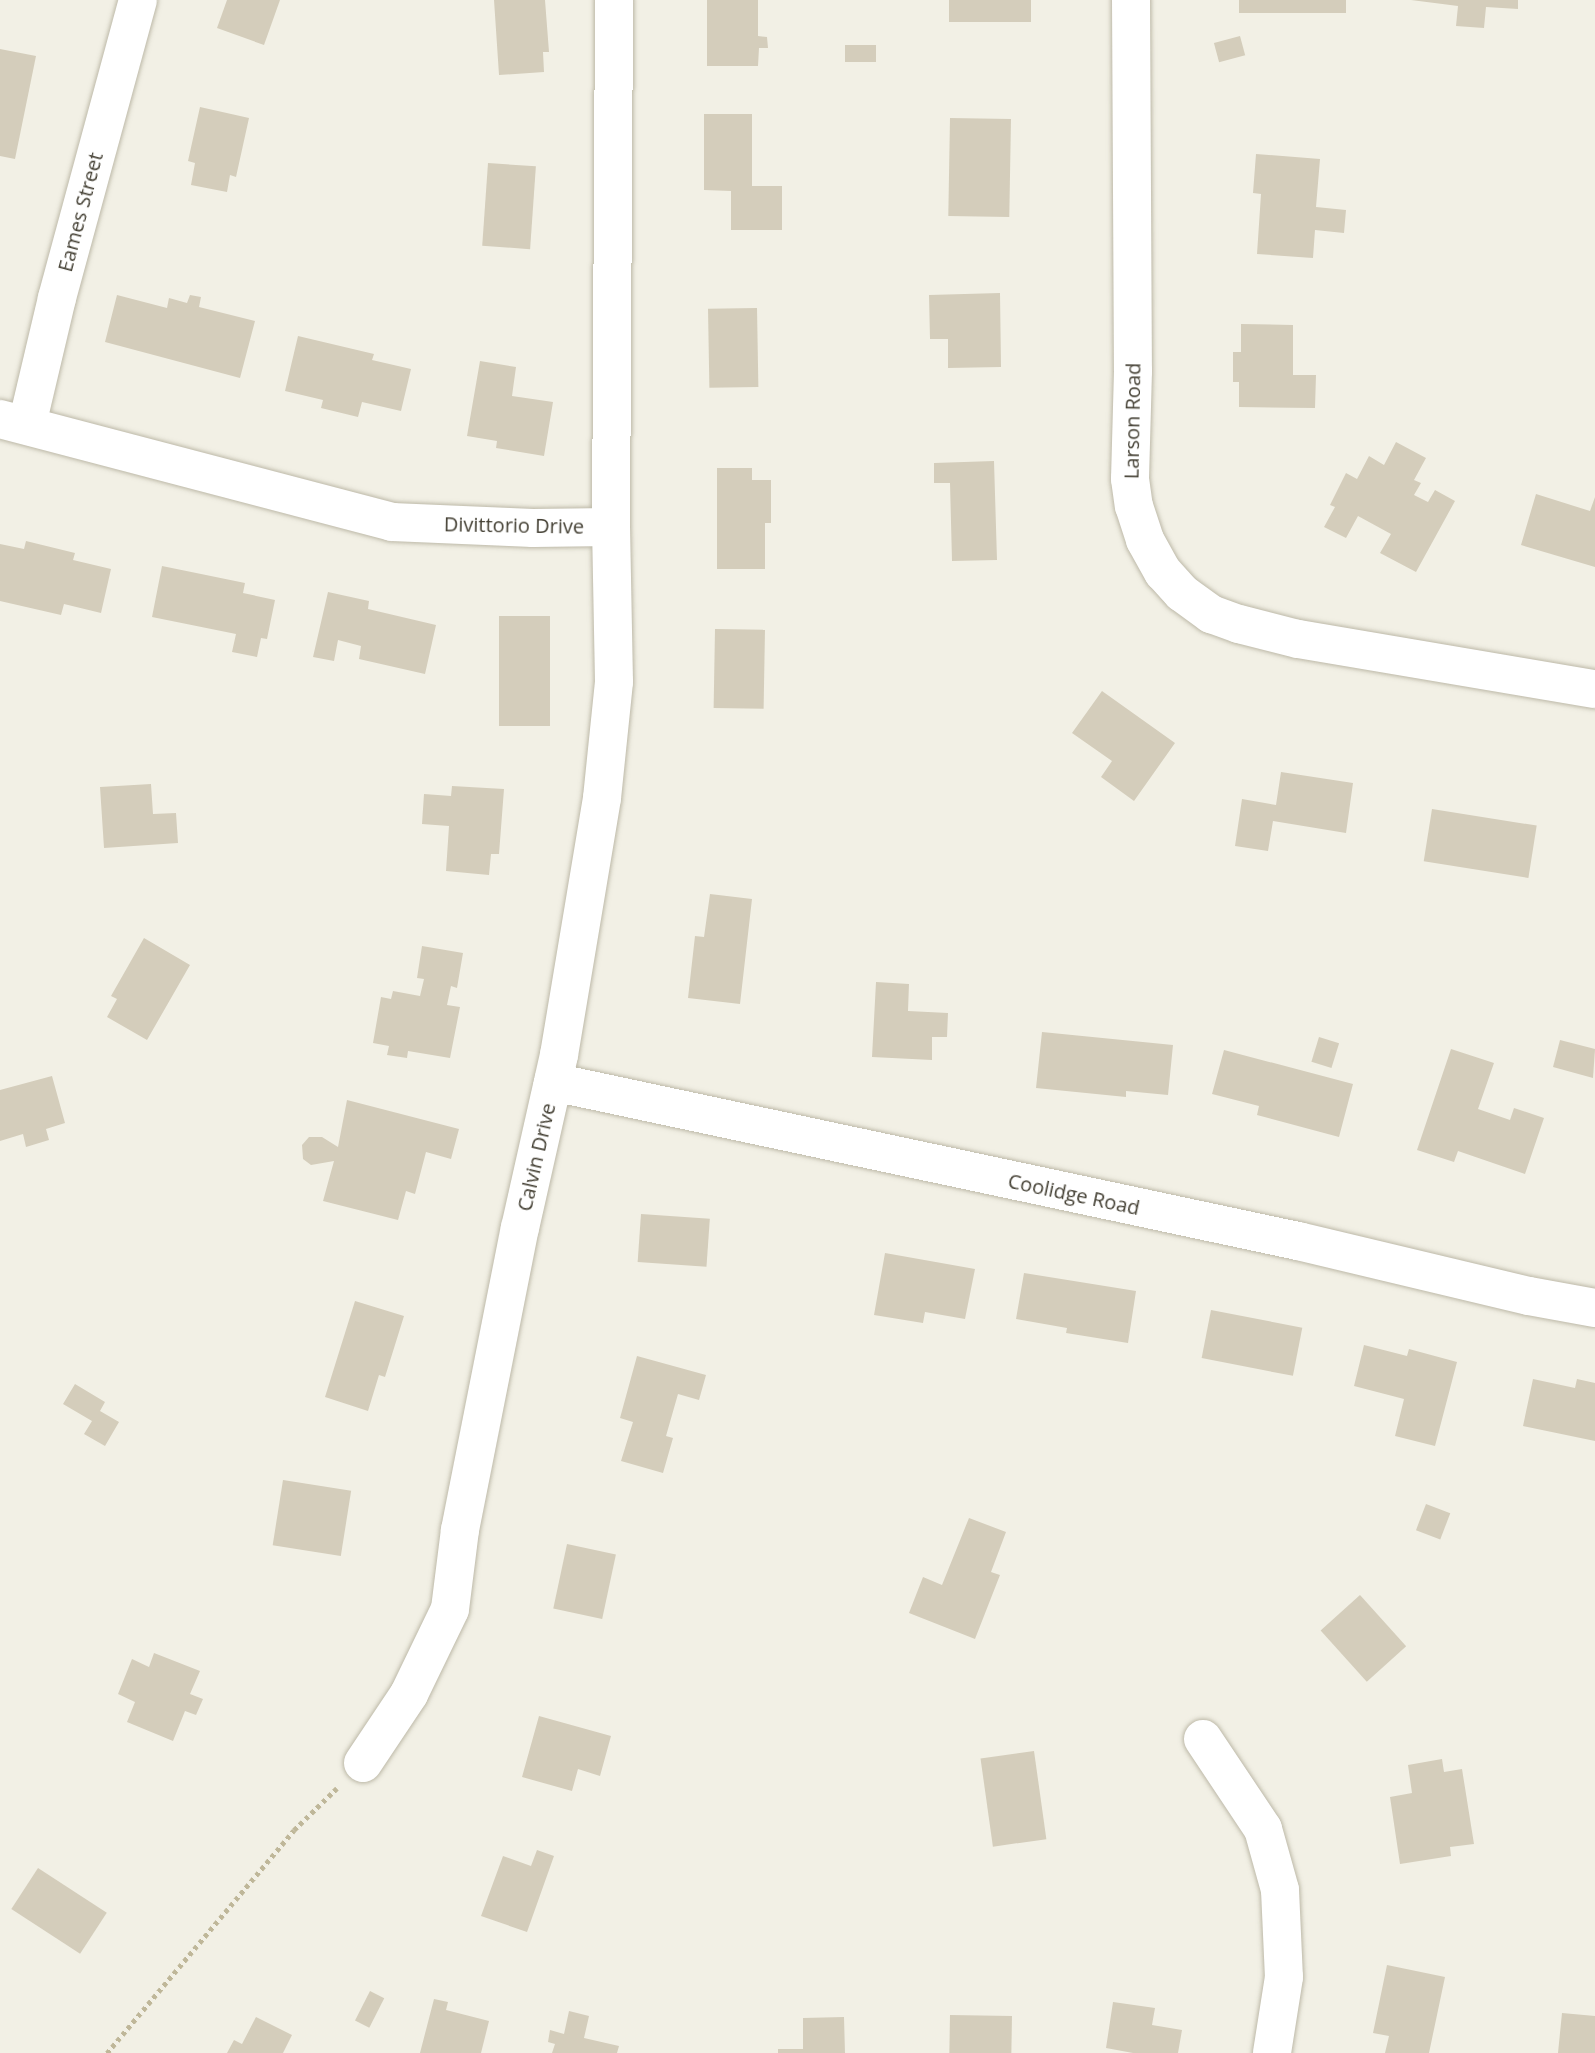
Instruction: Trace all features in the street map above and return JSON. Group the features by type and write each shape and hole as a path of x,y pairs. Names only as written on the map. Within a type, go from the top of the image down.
{"street":[{"name":"Eames Street","path":"13,422 57,298 138,0"},
{"name":"Divittorio Drive","path":"13,422 392,522 533,528 611,527 614,0"},
{"name":"Larson Road","path":"1131,0 1133,371 1130,479 1145,540 1163,572 1182,593 1211,614 1239,624 1298,639 1595,689"},
{"name":"Calvin Drive","path":"363,1763 409,1694 450,1609 460,1530 553,1082 607,754 614,682 611,527"},
{"name":"Coolidge Road","path":"553,1082 1298,1241 1529,1296 1595,1308"},
{"path":"1203,1739 1263,1829 1280,1890 1284,1977 1272,2053"}],"path":[{"path":"107,2053 294,1830 363,1763"}],"building":[{"path":"227,0 280,0 264,45 217,28"},
{"path":"494,0 545,0 549,52 543,52 544,72 499,75"},
{"path":"707,0 758,0 758,36 767,37 768,48 759,48 758,66 707,66"},
{"path":"949,0 1031,0 1031,22 949,22"},
{"path":"1239,0 1346,0 1346,13 1239,13"},
{"path":"1411,0 1518,0 1518,9 1486,7 1484,28 1456,26 1458,6"},
{"path":"1240,36 1245,55 1219,62 1214,43"},
{"path":"845,45 876,45 876,62 845,62"},
{"path":"0,49 36,56 15,159 0,156"},
{"path":"200,107 249,118 236,177 230,175 227,192 191,185 195,163 188,161"},
{"path":"704,114 752,114 752,186 782,186 782,230 731,230 731,191 704,190"},
{"path":"950,118 1011,119 1009,217 948,216"},
{"path":"1256,154 1320,159 1316,207 1346,210 1344,233 1315,230 1313,258 1257,254 1261,194 1253,193"},
{"path":"488,163 536,166 530,249 482,246"},
{"path":"1000,293 1001,367 948,368 948,339 930,339 929,295"},
{"path":"117,295 167,308 169,298 187,303 190,295 201,297 199,307 255,321 240,378 105,342"},
{"path":"757,308 758,387 709,388 708,309"},
{"path":"1241,324 1293,325 1293,375 1316,375 1315,408 1239,407 1239,382 1233,382 1233,352 1241,352"},
{"path":"298,336 374,354 372,360 411,369 401,411 362,402 358,417 321,408 323,400 285,391"},
{"path":"480,361 516,367 512,396 553,402 544,456 496,448 497,441 467,436"},
{"path":"1396,442 1426,458 1414,480 1421,483 1414,495 1428,502 1435,490 1455,501 1416,572 1380,553 1391,534 1358,516 1346,538 1324,527 1335,507 1330,505 1346,473 1357,479 1369,456 1384,465"},
{"path":"994,461 997,560 952,561 950,483 934,483 934,463"},
{"path":"717,468 752,468 752,480 771,480 771,523 765,523 765,569 717,569"},
{"path":"1536,494 1590,511 1595,497 1595,567 1521,545"},
{"path":"26,541 75,553 73,560 111,569 101,613 64,604 61,615 0,601 0,544 24,549"},
{"path":"162,566 245,583 243,593 275,600 267,639 261,638 257,657 232,652 236,634 152,617"},
{"path":"328,592 369,601 368,609 436,625 425,674 359,659 361,646 338,640 334,661 313,657"},
{"path":"499,616 550,616 550,726 499,726"},
{"path":"715,629 765,630 764,709 714,708"},
{"path":"1102,691 1175,743 1134,801 1101,777 1112,761 1072,733"},
{"path":"1281,772 1353,783 1346,833 1273,821 1268,851 1235,846 1242,799 1276,805"},
{"path":"151,784 153,814 176,813 178,843 104,848 100,787"},
{"path":"452,786 504,789 499,854 491,854 489,875 446,871 449,826 422,824 424,794 451,796"},
{"path":"1432,809 1537,826 1528,878 1424,861"},
{"path":"710,894 752,899 740,1004 688,998 695,936 704,937"},
{"path":"144,938 190,965 147,1040 107,1017 117,999 111,996"},
{"path":"422,946 463,953 457,988 451,986 447,1005 460,1007 450,1058 408,1051 407,1058 387,1055 389,1046 373,1043 381,997 391,999 393,991 420,996 424,979 417,978"},
{"path":"876,982 909,984 908,1011 948,1013 947,1037 932,1037 932,1060 872,1057"},
{"path":"1042,1032 1173,1045 1168,1095 1126,1091 1126,1097 1036,1088"},
{"path":"1319,1037 1339,1043 1331,1068 1311,1062"},
{"path":"1560,1040 1595,1049 1593,1078 1553,1067"},
{"path":"1451,1049 1494,1063 1478,1109 1510,1120 1514,1108 1544,1118 1525,1174 1458,1151 1454,1162 1417,1150"},
{"path":"1224,1050 1353,1084 1339,1137 1257,1115 1259,1106 1212,1094"},
{"path":"52,1076 65,1123 46,1129 49,1140 26,1147 23,1134 0,1141 0,1090"},
{"path":"347,1100 459,1129 451,1159 426,1152 415,1194 406,1191 398,1220 323,1201 334,1161 311,1165 303,1159 302,1145 309,1137 322,1137 338,1147"},
{"path":"641,1214 710,1219 706,1267 638,1262"},
{"path":"885,1253 975,1269 965,1319 925,1312 923,1323 874,1315"},
{"path":"1024,1273 1136,1291 1128,1343 1066,1333 1067,1328 1016,1319"},
{"path":"355,1301 404,1316 385,1377 379,1375 368,1411 325,1397"},
{"path":"1211,1310 1302,1328 1293,1376 1202,1358"},
{"path":"1364,1345 1407,1356 1409,1349 1457,1362 1435,1446 1395,1436 1404,1399 1354,1386"},
{"path":"637,1356 706,1375 699,1400 678,1394 666,1436 673,1438 663,1473 621,1461 633,1422 620,1418"},
{"path":"1533,1379 1575,1388 1577,1379 1595,1383 1595,1441 1523,1426"},
{"path":"75,1384 105,1402 100,1411 119,1422 105,1446 84,1434 92,1421 63,1404"},
{"path":"283,1480 351,1491 341,1556 273,1545"},
{"path":"1426,1504 1450,1513 1440,1539 1416,1530"},
{"path":"969,1518 1006,1532 991,1572 1000,1575 975,1639 909,1613 923,1577 942,1585"},
{"path":"567,1544 616,1554 602,1619 553,1609"},
{"path":"1360,1595 1406,1646 1367,1682 1321,1630"},
{"path":"154,1653 200,1671 190,1694 203,1699 196,1715 185,1711 173,1741 127,1722 135,1702 118,1694 132,1659 149,1667"},
{"path":"539,1716 611,1736 600,1776 578,1769 572,1791 522,1777"},
{"path":"1034,1751 1046,1839 993,1847 981,1759"},
{"path":"1442,1759 1444,1772 1462,1769 1474,1844 1450,1847 1451,1856 1400,1864 1390,1797 1412,1793 1408,1765"},
{"path":"537,1850 554,1856 527,1932 481,1916 503,1856 531,1866"},
{"path":"38,1868 107,1913 80,1954 11,1909"},
{"path":"1387,1965 1445,1977 1429,2053 1385,2053 1389,2036 1373,2033"},
{"path":"370,1991 384,1998 369,2028 355,2020"},
{"path":"434,1999 448,2002 446,2010 489,2021 481,2053 420,2053"},
{"path":"1113,2002 1155,2008 1152,2025 1182,2030 1178,2053 1133,2053 1106,2048"},
{"path":"569,2011 589,2016 584,2038 619,2046 617,2053 552,2053 555,2044 548,2042 550,2030 564,2034"},
{"path":"1562,2013 1595,2016 1595,2053 1558,2053"},
{"path":"950,2015 1012,2016 1011,2053 949,2053"},
{"path":"256,2017 292,2035 283,2053 227,2053 234,2040 242,2044"},
{"path":"844,2017 845,2053 778,2053 778,2049 803,2049 803,2018"}]}
